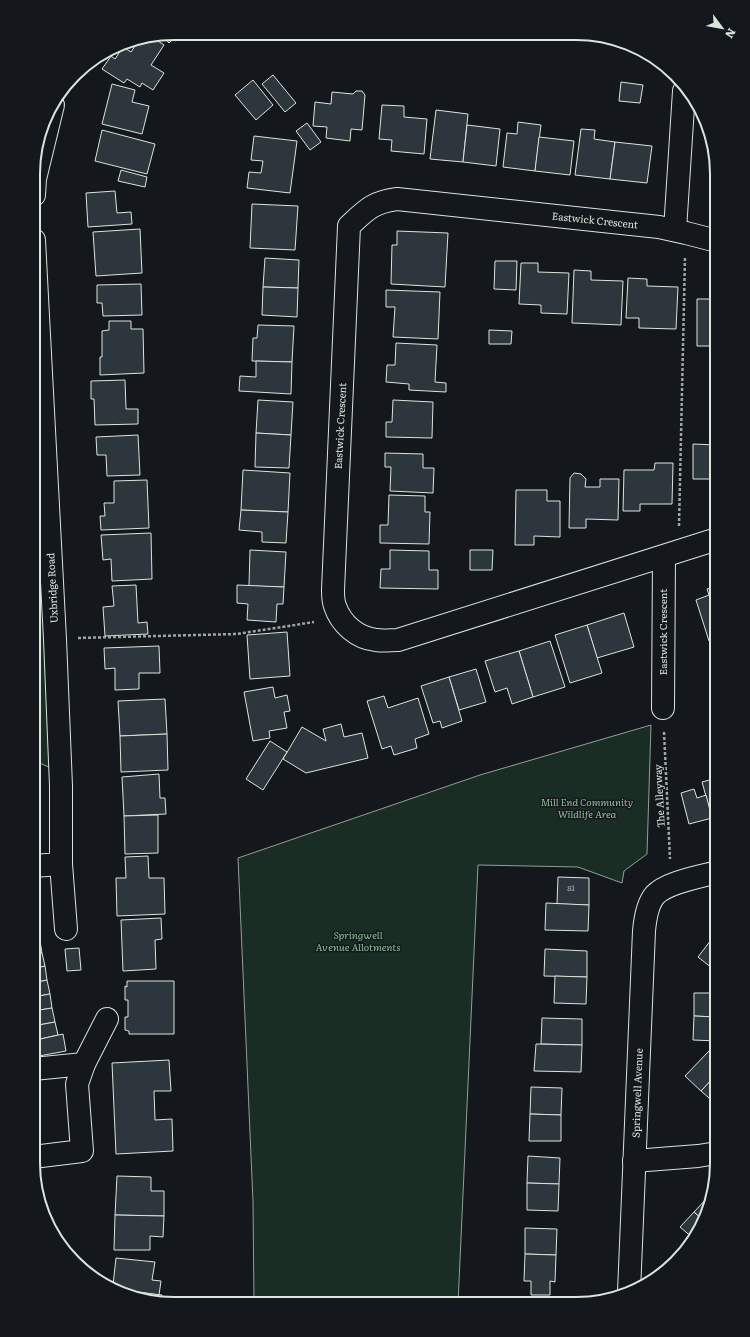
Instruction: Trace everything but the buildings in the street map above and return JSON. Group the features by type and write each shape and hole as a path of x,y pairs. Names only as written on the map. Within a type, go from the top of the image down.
{"street":[{"path":"680,231 684,96"},
{"name":"Eastwick Crescent","path":"710,240 680,231 659,227 397,198 383,200 372,206 349,226 333,590 334,604 341,618 352,631 364,637 376,640 398,640 710,541"},
{"name":"Uxbridge Road","path":"40,354 55,639 61,786 61,864 66,929"},
{"name":"Eastwick Crescent","path":"663,708 673,554"},
{"path":"40,866 61,864"},
{"path":"663,890 710,874"},
{"name":"Springwell Avenue","path":"629,1286 644,931 647,910 663,890"},
{"path":"40,1156 82,1151 77,1084 84,1064 107,1019"},
{"path":"40,1068 84,1064"},
{"path":"634,1161 710,1154"}],"path":[{"path":"673,554 678,529 680,231"},
{"path":"55,639 237,634 341,618"},
{"name":"The Alleyway","path":"663,708 663,890"}],"green space":[{"path":"40,484 53,769 40,763"},
{"name":"Springwell Avenue Allotments","path":"651,725 647,854 624,871 622,883 578,867 478,865 458,1297 254,1297 253,1202 238,858 480,775"}],"park label":[{"name":"Mill End Community Wildlife Area","path":"587,808"}]}
